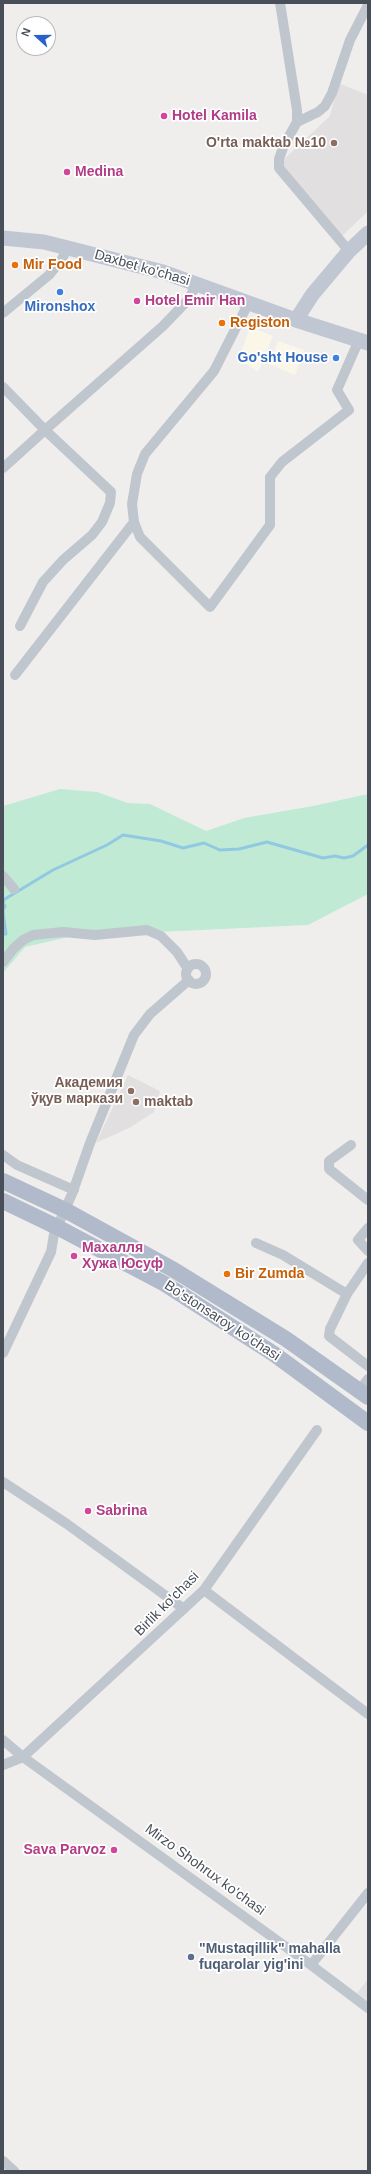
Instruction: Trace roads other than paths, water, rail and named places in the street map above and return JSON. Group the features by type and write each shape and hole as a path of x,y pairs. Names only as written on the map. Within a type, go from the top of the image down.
{"main road":[{"path":"296,320 312,295 349,251 368,233"},
{"name":"Daxbet ko'chasi","path":"3,238 44,242 163,272 296,320 364,342"},
{"name":"Bo'stonsaroy ko'chasi","path":"3,1181 65,1210 174,1270 365,1389"},
{"name":"Bo'stonsaroy ko'chasi","path":"3,1201 57,1227 172,1288 274,1354 368,1423"}],"street":[{"path":"280,3 297,110 297,122 279,159 280,168 349,251"},
{"path":"297,122 318,112 325,106 332,93 350,40 368,5"},
{"path":"3,313 49,275 67,249"},
{"path":"3,468 163,326 188,300 197,284"},
{"path":"249,302 214,371 145,454 136,482 132,504 133,519 140,537 210,607 270,525 270,477 282,462 348,412 348,407 337,390 364,342"},
{"path":"3,387 45,430 111,492 110,503 102,522 92,535 63,560 43,582 20,626"},
{"path":"15,675 133,519"},
{"path":"3,876 14,889"},
{"path":"3,962 14,948 23,940 33,935 63,932 94,935 147,930 161,936 177,952 188,969"},
{"path":"193,964 197,964 205,971 202,981 195,983 189,980 186,973 188,969 193,964"},
{"path":"3,1353 7,1330 51,1252 54,1234 74,1190 90,1143 134,1035 150,1014 189,980"},
{"path":"351,1145 329,1161 329,1169 368,1200"},
{"path":"3,1155 17,1165 74,1190"},
{"path":"368,1228 358,1240 368,1252"},
{"path":"256,1243 283,1255 348,1294"},
{"path":"368,1263 348,1294 330,1329 329,1336 368,1366"},
{"name":"Birlik ko'chasi","path":"3,1765 23,1757 204,1590 317,1430"},
{"path":"3,1482 73,1528 184,1609"},
{"path":"204,1590 368,1714"},
{"name":"Mirzo Shohrux ko'chasi","path":"3,1740 23,1757 311,1964 368,2008"},
{"path":"311,1964 368,1893"},
{"path":"3,2161 14,2171"}],"waterway":[{"path":"3,902 5,899 53,870 107,845 123,835 161,841 183,848 204,843 220,850 239,849 267,842 323,858 335,856 344,858 353,856 368,845"},
{"path":"3,903 5,906 3,911"},
{"path":"3,912 6,934 3,934"}],"place":[{"name":"Hotel Kamila","path":"164,116"},
{"name":"O'rta maktab №10","path":"334,143"},
{"name":"Medina","path":"67,172"},
{"name":"Mir Food","path":"15,265"},
{"name":"Mironshox","path":"60,292"},
{"name":"Hotel Emir Han","path":"137,301"},
{"name":"Registon","path":"222,323"},
{"name":"Go'sht House","path":"336,358"},
{"name":"Академия ўқув маркази","path":"131,1091"},
{"name":"maktab","path":"136,1102"},
{"name":"Махалля Хужа Юсуф","path":"74,1256"},
{"name":"Bir Zumda","path":"227,1274"},
{"name":"Sabrina","path":"88,1511"},
{"name":"Sava Parvoz","path":"114,1850"},
{"name":"\"Mustaqillik\" mahalla fuqarolar yig'ini","path":"191,1957"}]}
